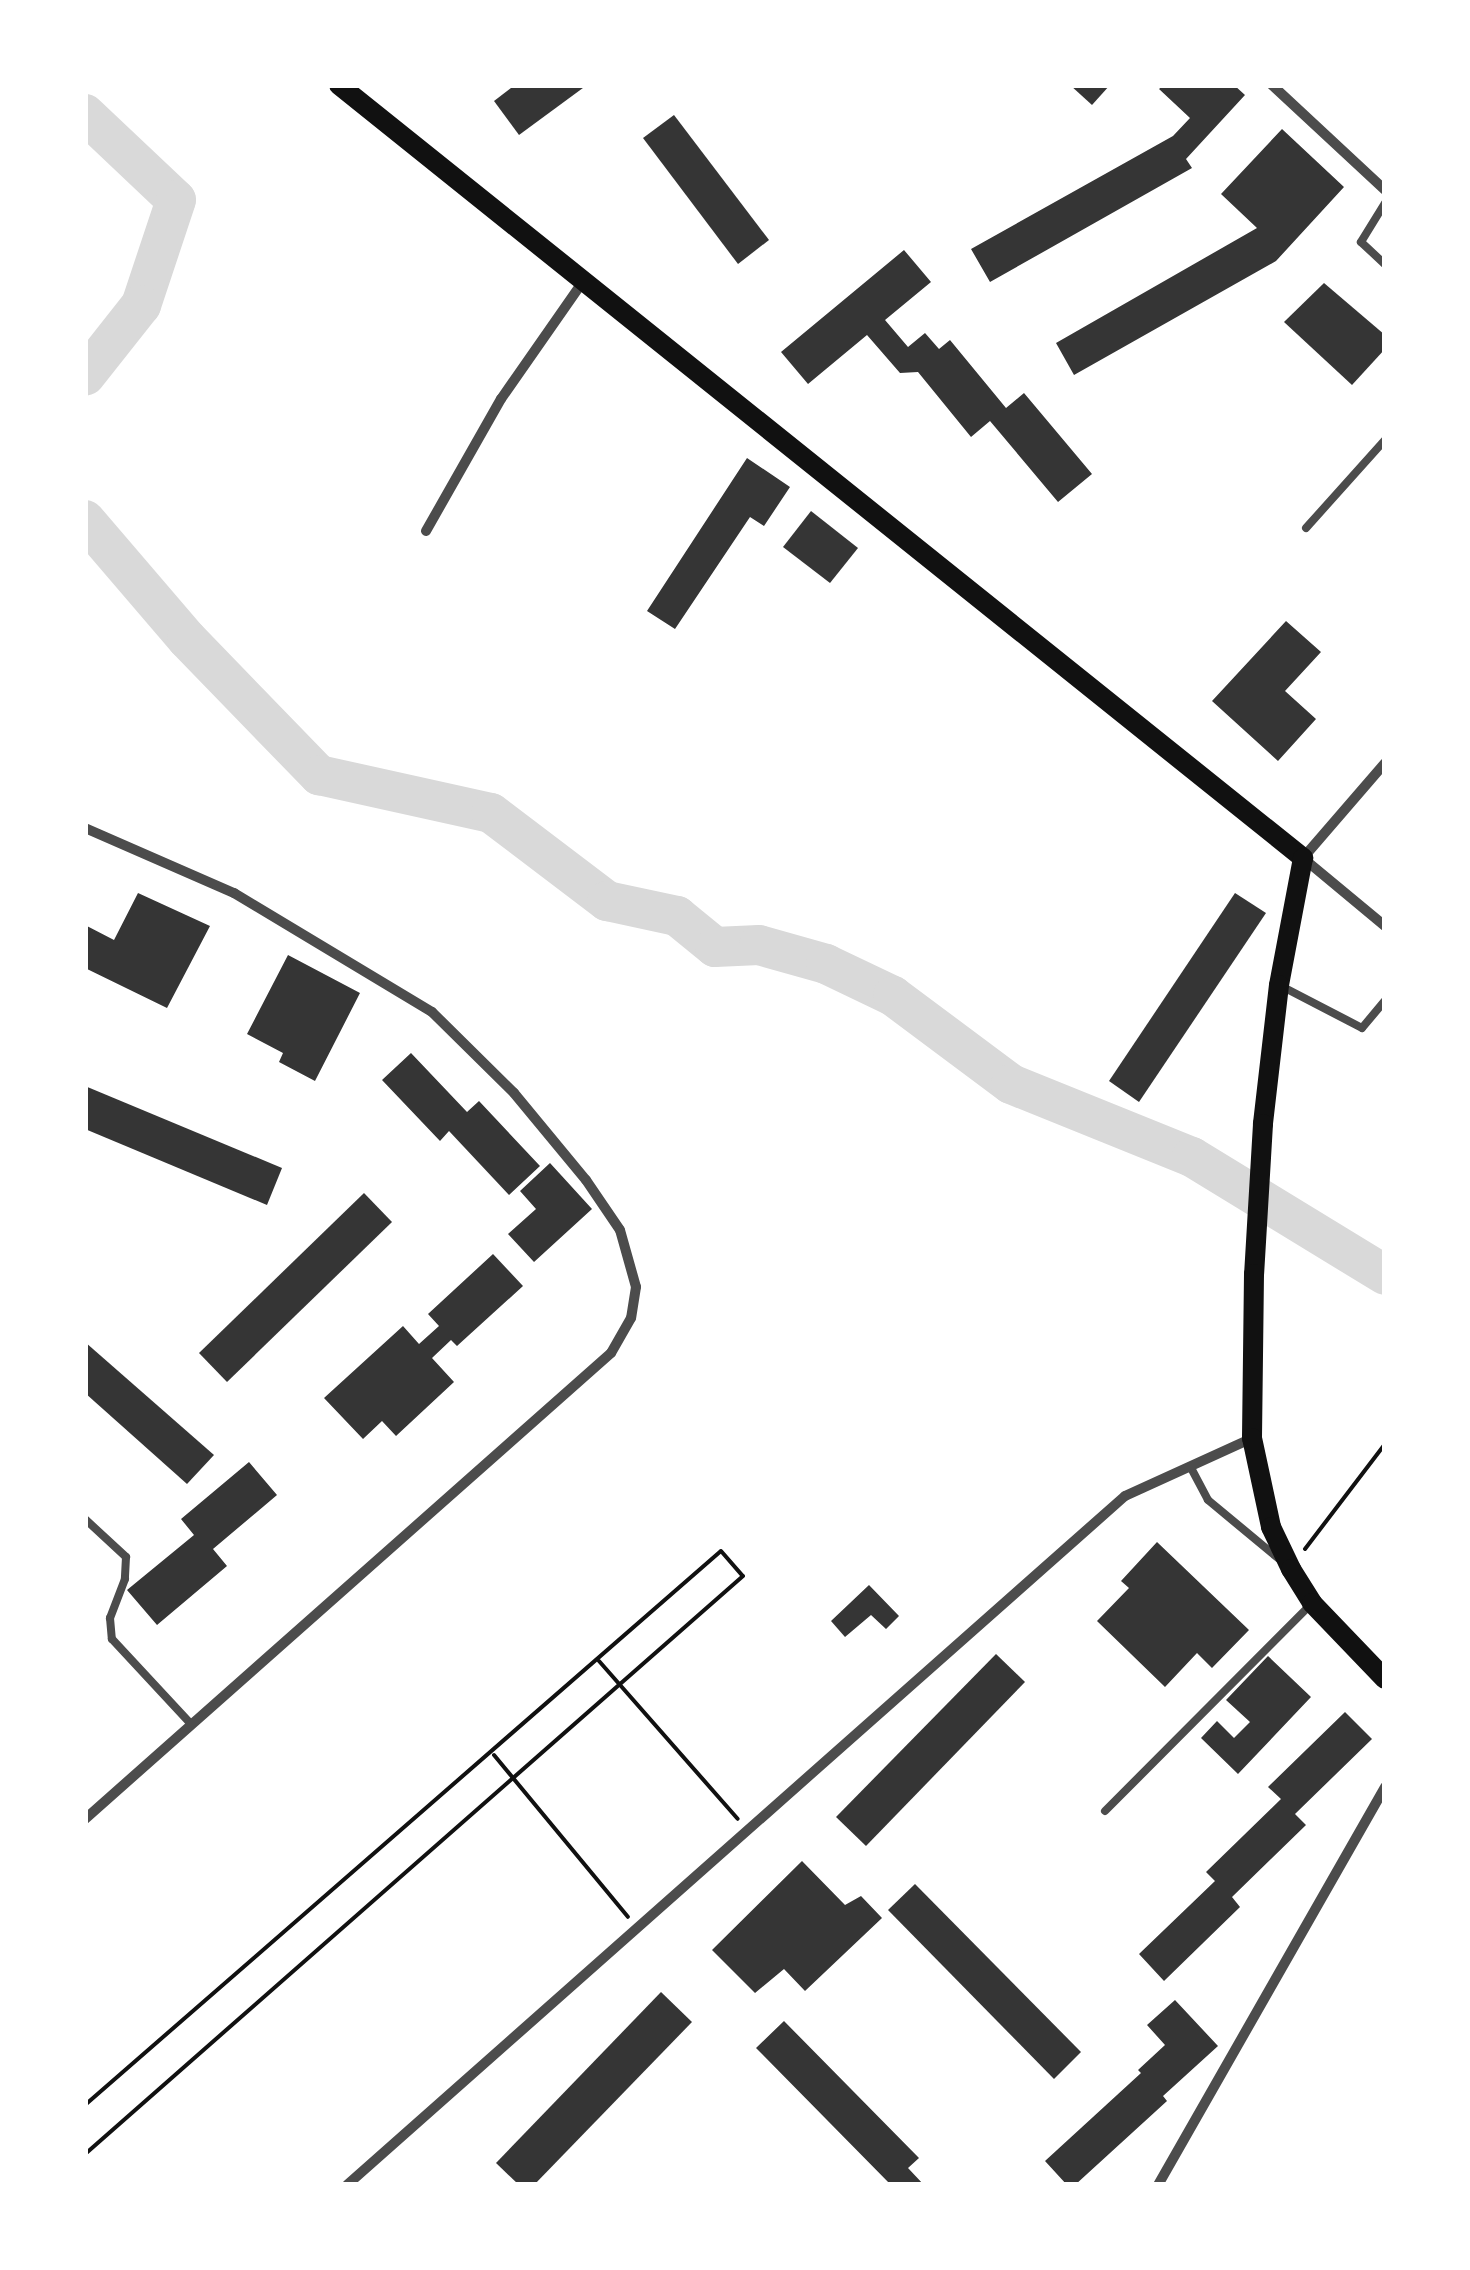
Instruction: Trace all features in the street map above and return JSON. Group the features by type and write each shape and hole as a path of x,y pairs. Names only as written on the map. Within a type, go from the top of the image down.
{"main road":[{"path":"339,85 1303,858 1279,985 1264,1124 1254,1274 1252,1438 1272,1526 1290,1569 1312,1602 1385,1679"}],"street":[{"path":"1272,85 1385,190"},
{"path":"426,531 501,399 582,283"},
{"path":"1385,763 1330,822 1303,858 1385,926"},
{"path":"85,828 234,893 432,1012 514,1093 586,1180 620,1230 636,1287 631,1318 610,1353 85,1820"},
{"path":"347,2185 1125,1496 1252,1438"},
{"path":"1158,2185 1385,1787"}],"lane":[{"path":"1385,203 1361,242 1385,264"},
{"path":"1306,528 1385,440"},
{"path":"1279,985 1362,1028 1385,1001"},
{"path":"1190,1466 1208,1500 1290,1569"},
{"path":"85,1519 126,1557 125,1579 110,1618 112,1638 192,1725"},
{"path":"1105,1811 1312,1602"}],"path":[{"path":"1290,1569 1385,1444"},
{"path":"85,2104 493,1754 721,1551 744,1576 515,1781 85,2154"},
{"path":"598,1659 748,1830"},
{"path":"493,1754 637,1928"}],"building":[{"path":"515,85 587,85 519,135 494,101"},
{"path":"1070,85 1110,85 1092,105"},
{"path":"1164,85 1234,85 1245,95 1186,159 1192,168 990,282 971,249 1173,136 1190,118 1159,89"},
{"path":"674,115 769,240 738,264 643,138"},
{"path":"1282,129 1344,187 1276,261 1074,375 1056,343 1257,228 1221,194"},
{"path":"904,250 931,282 885,320 908,347 925,333 939,349 950,340 1006,408 1024,393 1092,474 1058,502 990,421 971,437 918,372 900,373 867,335 808,384 781,352"},
{"path":"1324,283 1385,335 1385,349 1352,385 1284,322"},
{"path":"747,458 790,487 764,526 750,517 675,629 647,611"},
{"path":"811,511 858,548 830,583 783,547"},
{"path":"1286,621 1321,652 1285,691 1316,719 1278,761 1212,701"},
{"path":"138,893 210,926 167,1008 85,968 85,925 114,940"},
{"path":"1235,893 1266,913 1139,1102 1109,1081"},
{"path":"288,955 360,993 315,1081 279,1062 283,1053 247,1034"},
{"path":"411,1053 467,1112 479,1101 540,1166 509,1195 449,1131 440,1141 382,1080"},
{"path":"85,1086 282,1168 267,1205 85,1129"},
{"path":"550,1163 592,1209 534,1262 508,1234 536,1209 520,1191"},
{"path":"364,1193 392,1222 227,1382 199,1353"},
{"path":"493,1254 523,1286 457,1346 451,1340 432,1358 454,1382 396,1436 382,1421 363,1439 324,1398 403,1326 419,1344 439,1326 428,1314"},
{"path":"85,1342 214,1455 187,1484 85,1393"},
{"path":"249,1462 277,1495 213,1549 227,1566 157,1625 127,1590 194,1535 181,1519"},
{"path":"1157,1542 1249,1630 1212,1668 1197,1653 1165,1687 1097,1621 1129,1588 1121,1581"},
{"path":"869,1585 899,1616 886,1629 871,1615 845,1637 831,1621"},
{"path":"996,1654 1025,1682 866,1846 836,1817"},
{"path":"1268,1656 1311,1697 1238,1774 1201,1738 1217,1721 1234,1738 1250,1722 1226,1700"},
{"path":"1345,1712 1372,1739 1295,1814 1306,1825 1232,1897 1240,1907 1164,1981 1139,1954 1215,1881 1206,1872 1281,1799 1268,1787"},
{"path":"802,1861 845,1905 861,1896 882,1918 805,1991 784,1969 755,1993 712,1950"},
{"path":"915,1884 1081,2052 1054,2079 888,1910"},
{"path":"661,1992 692,2022 534,2185 519,2185 496,2163"},
{"path":"1175,2000 1218,2046 1163,2096 1167,2101 1075,2185 1067,2185 1045,2161 1141,2073 1138,2070 1165,2045 1147,2025"},
{"path":"784,2021 919,2158 908,2168 924,2185 891,2185 756,2048"}],"waterway":[{"path":"85,114 176,200 141,305 85,376"},
{"path":"85,520 187,639 319,775 491,813 607,901 677,916 715,947 759,945 826,964 893,996 1011,1084 1192,1157 1385,1275"}]}
